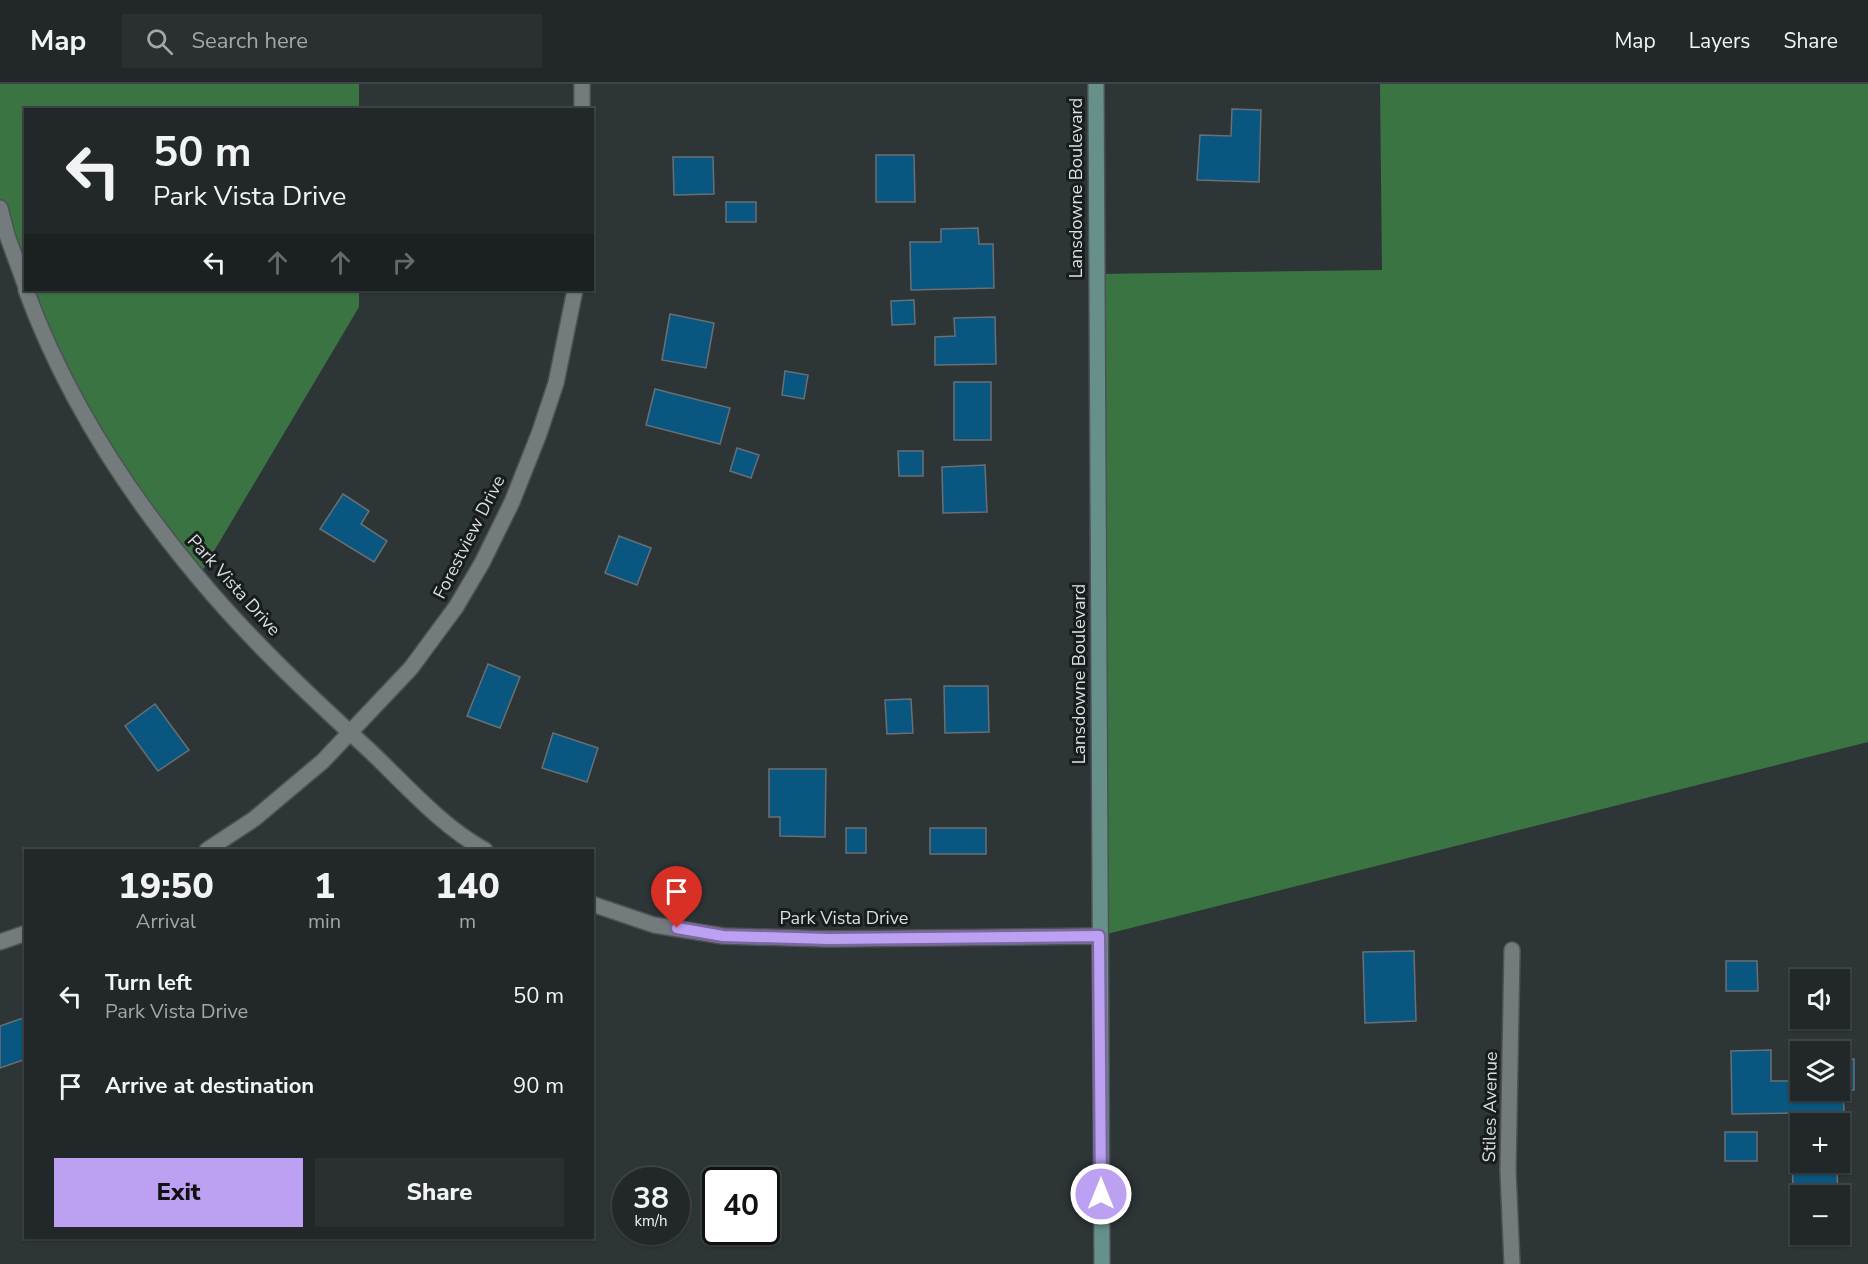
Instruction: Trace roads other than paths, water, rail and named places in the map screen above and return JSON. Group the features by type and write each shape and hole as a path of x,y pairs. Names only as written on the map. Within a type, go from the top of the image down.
{"street":[{"path":"582,84 582,108"},
{"name":"Lansdowne Boulevard","path":"1096,84 1102,1264"},
{"name":"Park Vista Drive","path":"0,208 24,282"},
{"name":"Park Vista Drive","path":"27,291 35,314 69,386 107,452 152,520 198,578 243,627 350,733 444,821 484,849"},
{"name":"Forestview Drive","path":"209,849 254,819 315,768 411,668 456,607 482,563 512,502 539,434 556,383 575,291"},
{"name":"Park Vista Drive","path":"594,905 654,925 723,936 829,939 1099,936"},
{"path":"0,942 24,934"},
{"name":"Stiles Avenue","path":"1512,950 1508,1171 1512,1264"}]}
